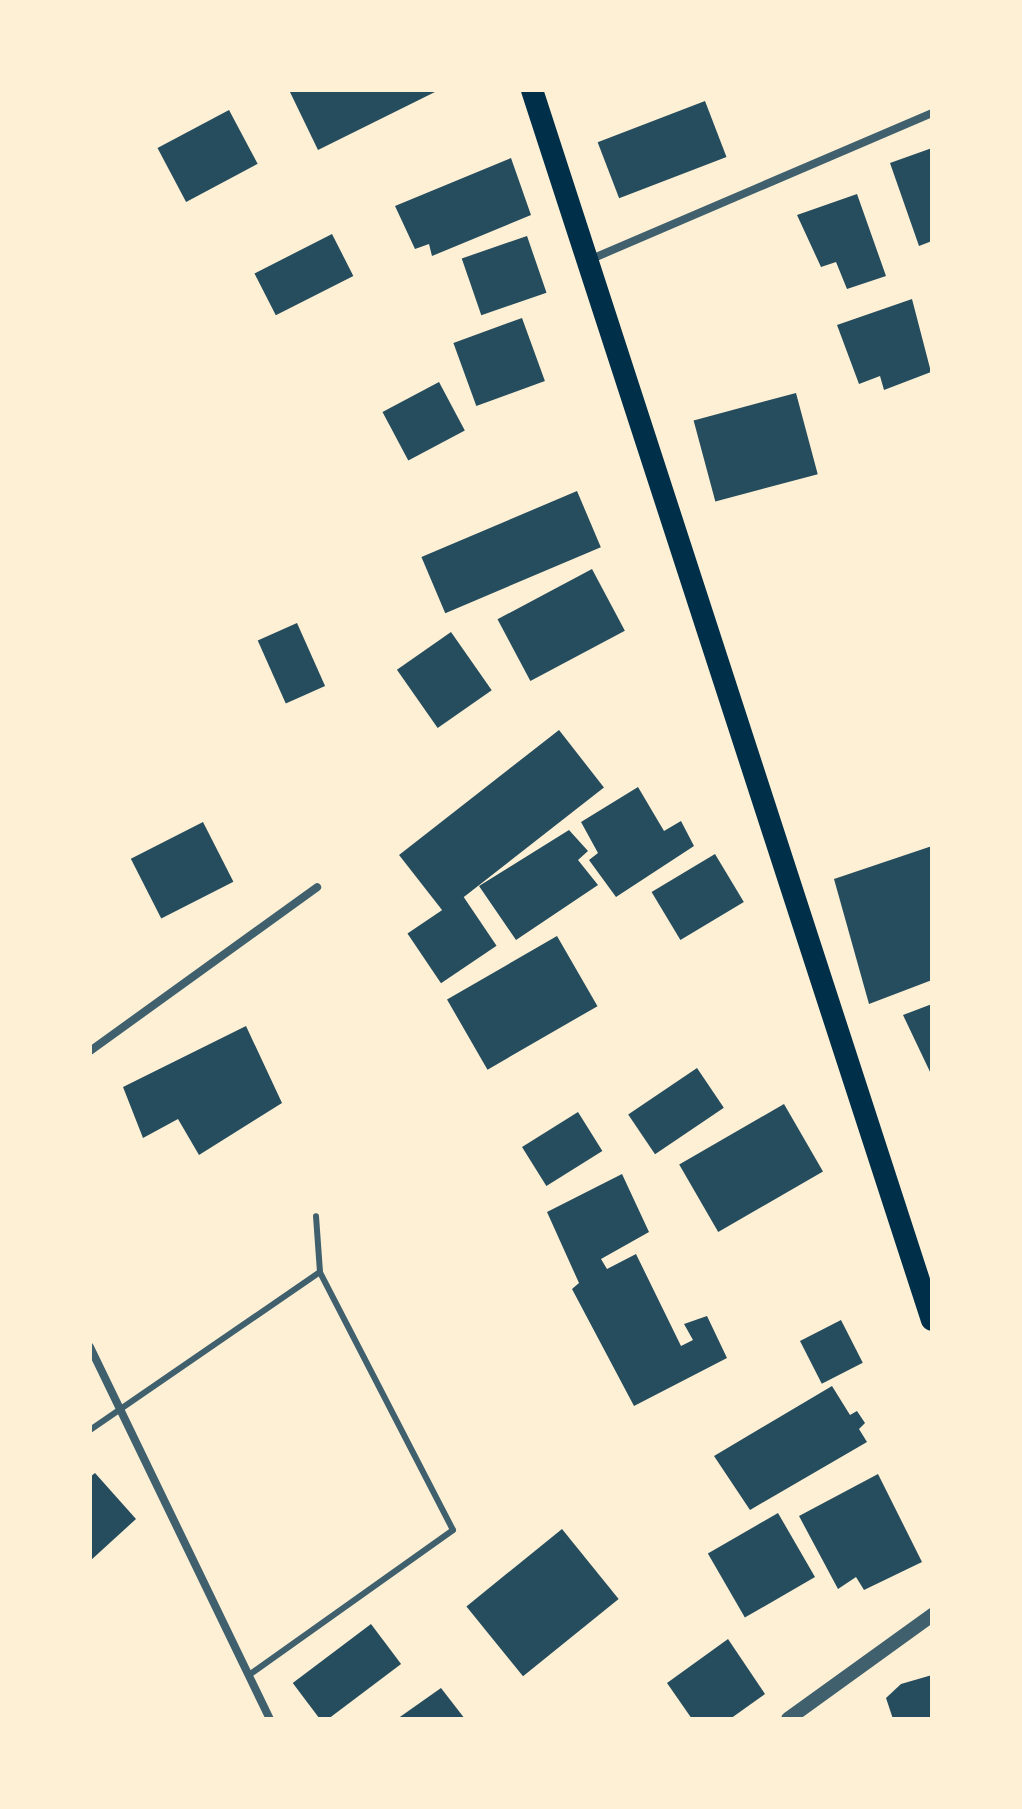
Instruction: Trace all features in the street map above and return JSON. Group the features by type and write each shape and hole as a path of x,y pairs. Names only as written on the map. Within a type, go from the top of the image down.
{"highway":[{"path":"532,90 932,1320"}],"street":[{"path":"589,260 932,113"},
{"path":"90,1051 317,887"},
{"path":"90,1347 270,1719"},
{"path":"788,1719 932,1615"}],"lane":[{"path":"249,1675 453,1530 320,1272 316,1216"},
{"path":"90,1430 320,1272"}],"building":[{"path":"289,90 439,90 318,150"},
{"path":"705,101 727,157 619,198 598,142"},
{"path":"229,110 258,164 186,202 157,148"},
{"path":"932,148 932,241 919,246 890,163"},
{"path":"511,158 531,215 432,256 429,244 415,249 395,206"},
{"path":"857,194 886,276 847,289 836,262 821,267 797,215"},
{"path":"332,234 353,276 276,315 254,273"},
{"path":"527,236 547,293 481,315 462,258"},
{"path":"912,299 931,372 884,390 880,376 859,384 837,325"},
{"path":"522,318 545,381 476,406 453,343"},
{"path":"439,382 465,431 408,461 382,412"},
{"path":"796,393 818,474 715,502 694,420"},
{"path":"577,491 601,547 445,613 421,557"},
{"path":"592,569 625,631 530,681 498,619"},
{"path":"297,623 325,686 286,704 258,640"},
{"path":"451,632 492,690 438,728 397,670"},
{"path":"559,730 604,788 444,913 399,855"},
{"path":"638,787 664,831 681,821 694,846 616,897 589,860 598,853 581,822"},
{"path":"203,822 233,882 161,918 131,859"},
{"path":"569,830 588,851 578,860 598,885 516,940 479,886"},
{"path":"932,846 932,980 869,1004 834,879"},
{"path":"715,854 744,902 680,940 652,892"},
{"path":"463,896 497,946 441,983 407,933"},
{"path":"557,936 598,1006 488,1070 447,1000"},
{"path":"932,1004 932,1076 903,1015"},
{"path":"246,1026 282,1103 199,1155 178,1119 143,1138 123,1087"},
{"path":"697,1068 724,1108 655,1154 628,1114"},
{"path":"784,1104 823,1172 718,1232 679,1164"},
{"path":"578,1112 602,1151 546,1186 522,1147"},
{"path":"622,1174 649,1232 601,1259 607,1269 636,1254 681,1346 693,1340 684,1324 707,1316 727,1358 634,1406 572,1289 579,1283 547,1212"},
{"path":"841,1320 863,1363 822,1384 800,1341"},
{"path":"832,1386 850,1415 857,1411 865,1423 859,1429 867,1442 750,1510 714,1456"},
{"path":"95,1473 136,1519 90,1561 90,1477"},
{"path":"878,1474 922,1562 864,1590 856,1577 838,1589 799,1516"},
{"path":"778,1513 815,1577 745,1618 708,1554"},
{"path":"562,1529 619,1599 523,1676 466,1606"},
{"path":"371,1624 401,1664 328,1719 320,1719 293,1683"},
{"path":"728,1639 765,1694 730,1719 692,1719 667,1683"},
{"path":"932,1675 932,1719 893,1719 886,1698 901,1684"},
{"path":"441,1688 465,1719 397,1719"}]}
